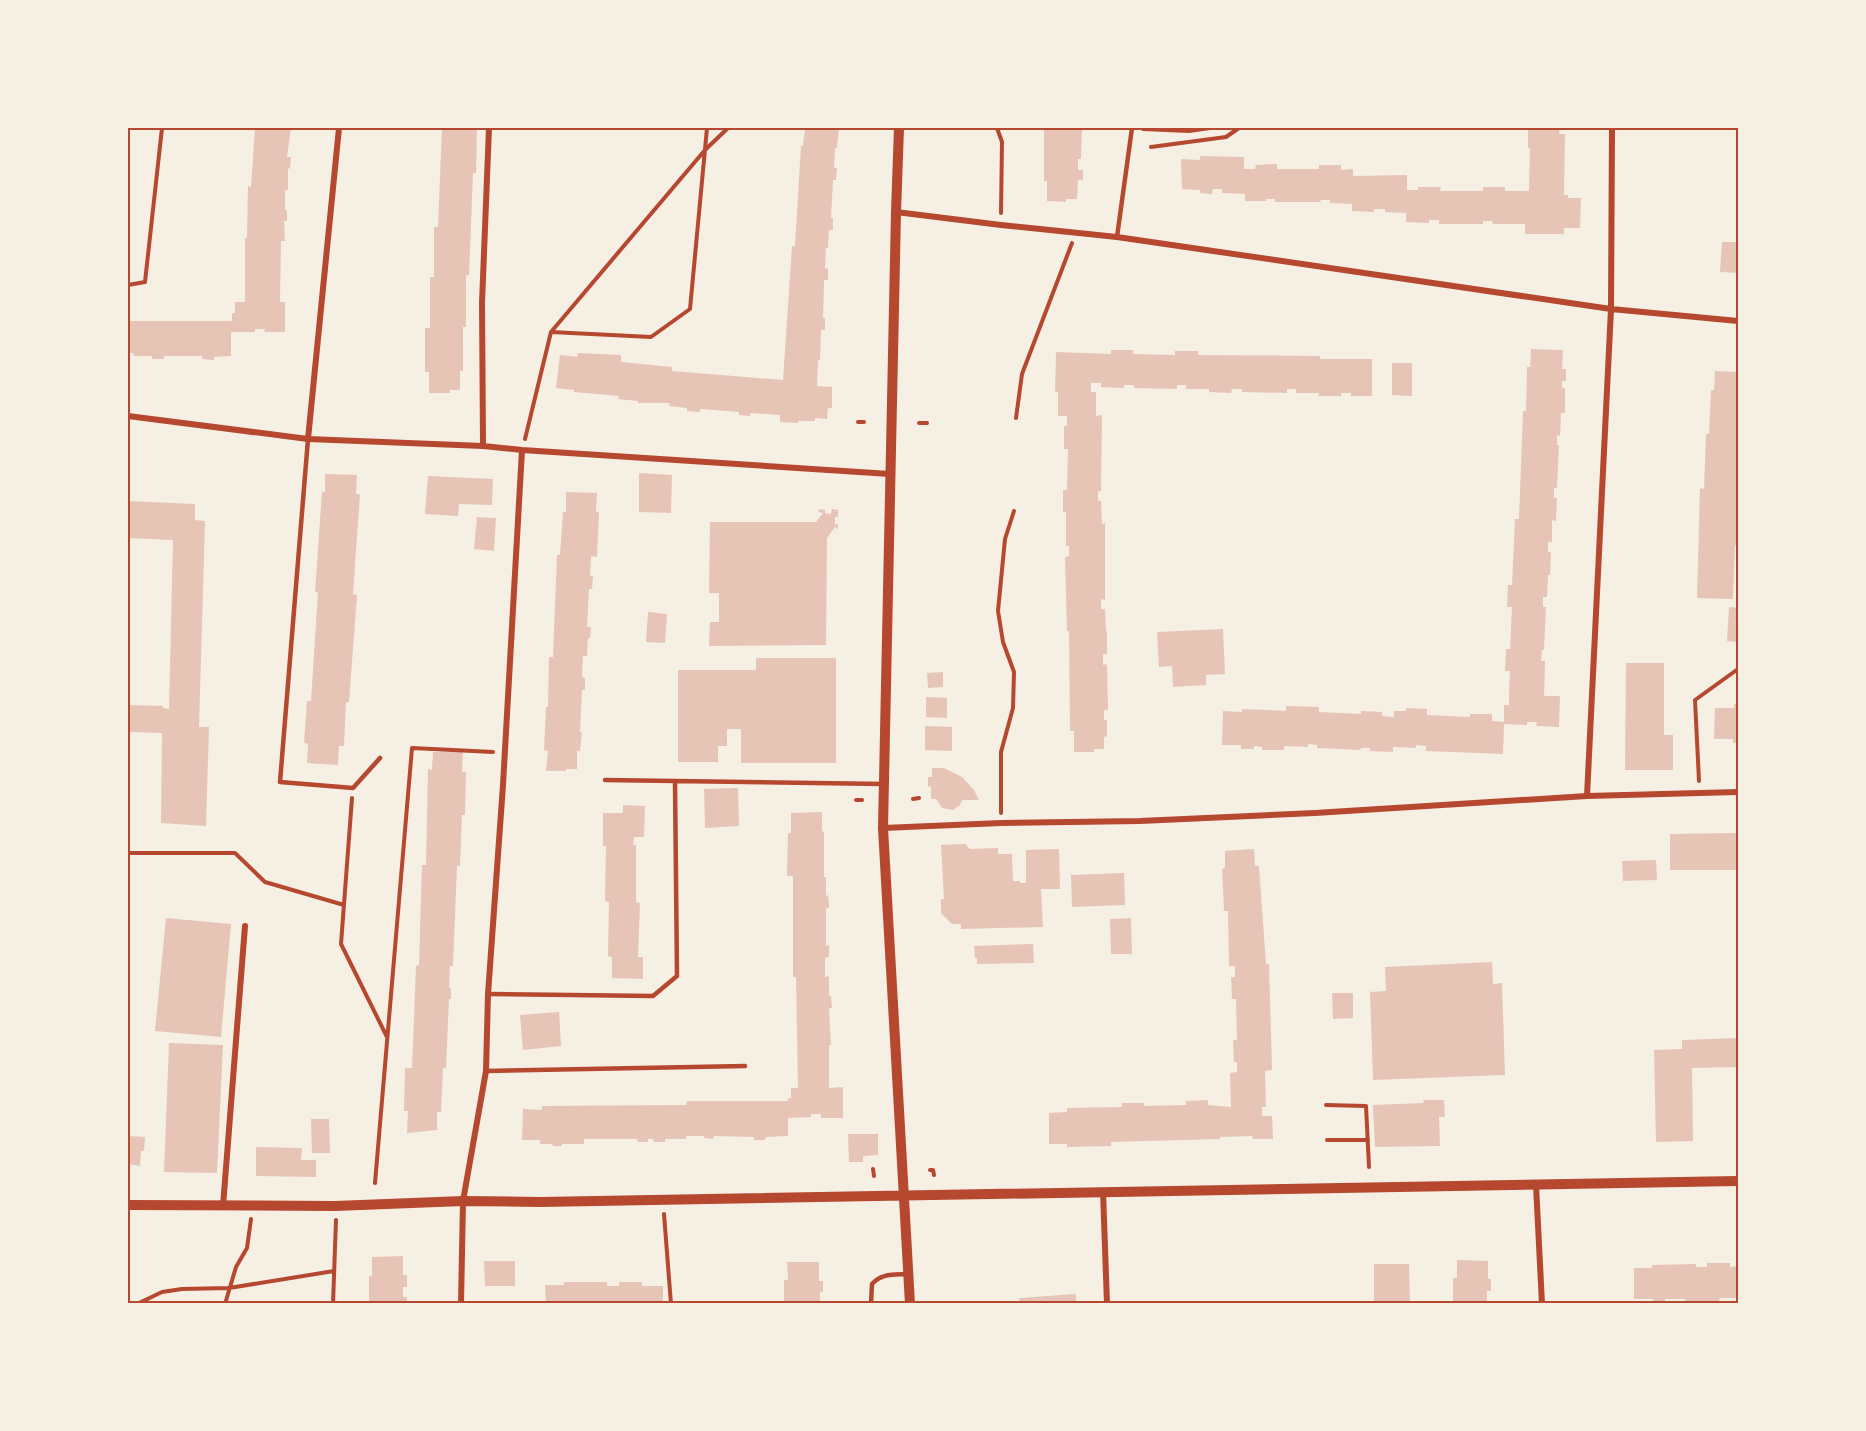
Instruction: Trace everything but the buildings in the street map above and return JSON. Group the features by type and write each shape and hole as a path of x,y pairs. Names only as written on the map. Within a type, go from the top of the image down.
{"street":[{"path":"308,439 339,128"},
{"path":"483,446 482,303 489,128"},
{"path":"899,128 883,828 910,1304"},
{"path":"1587,796 1611,309 1612,128"},
{"path":"896,212 1117,237 1611,309 1738,321"},
{"path":"128,416 308,439 483,446 890,474"},
{"path":"461,1304 463,1201 486,1071 488,994 505,752 522,450"},
{"path":"883,828 1140,820 1304,813 1587,796 1738,792"},
{"path":"223,1207 245,926"},
{"path":"128,1205 335,1206 463,1201 551,1202 1738,1181"},
{"path":"1536,1185 1542,1304"},
{"path":"1103,1191 1107,1304"}],"lane":[{"path":"1117,237 1132,128"},
{"path":"308,439 280,782 353,788 380,758"},
{"path":"605,780 884,784"},
{"path":"488,994 653,996 677,976 675,781"},
{"path":"486,1071 745,1066"},
{"path":"871,1304 872,1284 878,1277 908,1274"}],"path":[{"path":"128,285 145,282 162,128"},
{"path":"551,332 651,338 690,309 707,128"},
{"path":"522,450 551,332 705,150 728,128"},
{"path":"997,128 1002,142 1001,225"},
{"path":"1132,128 1189,131 1210,128"},
{"path":"1151,147 1226,137 1239,128"},
{"path":"1016,418 1022,374 1076,232"},
{"path":"858,422 864,422"},
{"path":"919,423 927,423"},
{"path":"1001,824 1001,752 1013,708 1014,672 1003,642 998,611 1005,539 1014,511"},
{"path":"1700,794 1695,700 1738,669"},
{"path":"375,1183 411,748 505,752"},
{"path":"353,788 341,944 387,1038"},
{"path":"913,799 919,798"},
{"path":"856,800 862,800"},
{"path":"128,853 236,853 265,882 344,905"},
{"path":"1326,1105 1366,1106 1369,1167"},
{"path":"1327,1140 1368,1140"},
{"path":"930,1170 933,1170 934,1175"},
{"path":"664,1211 671,1304"},
{"path":"225,1304 236,1267 247,1248 251,1218"},
{"path":"333,1304 336,1219"},
{"path":"137,1304 162,1292 182,1288 230,1288 334,1270"}]}
